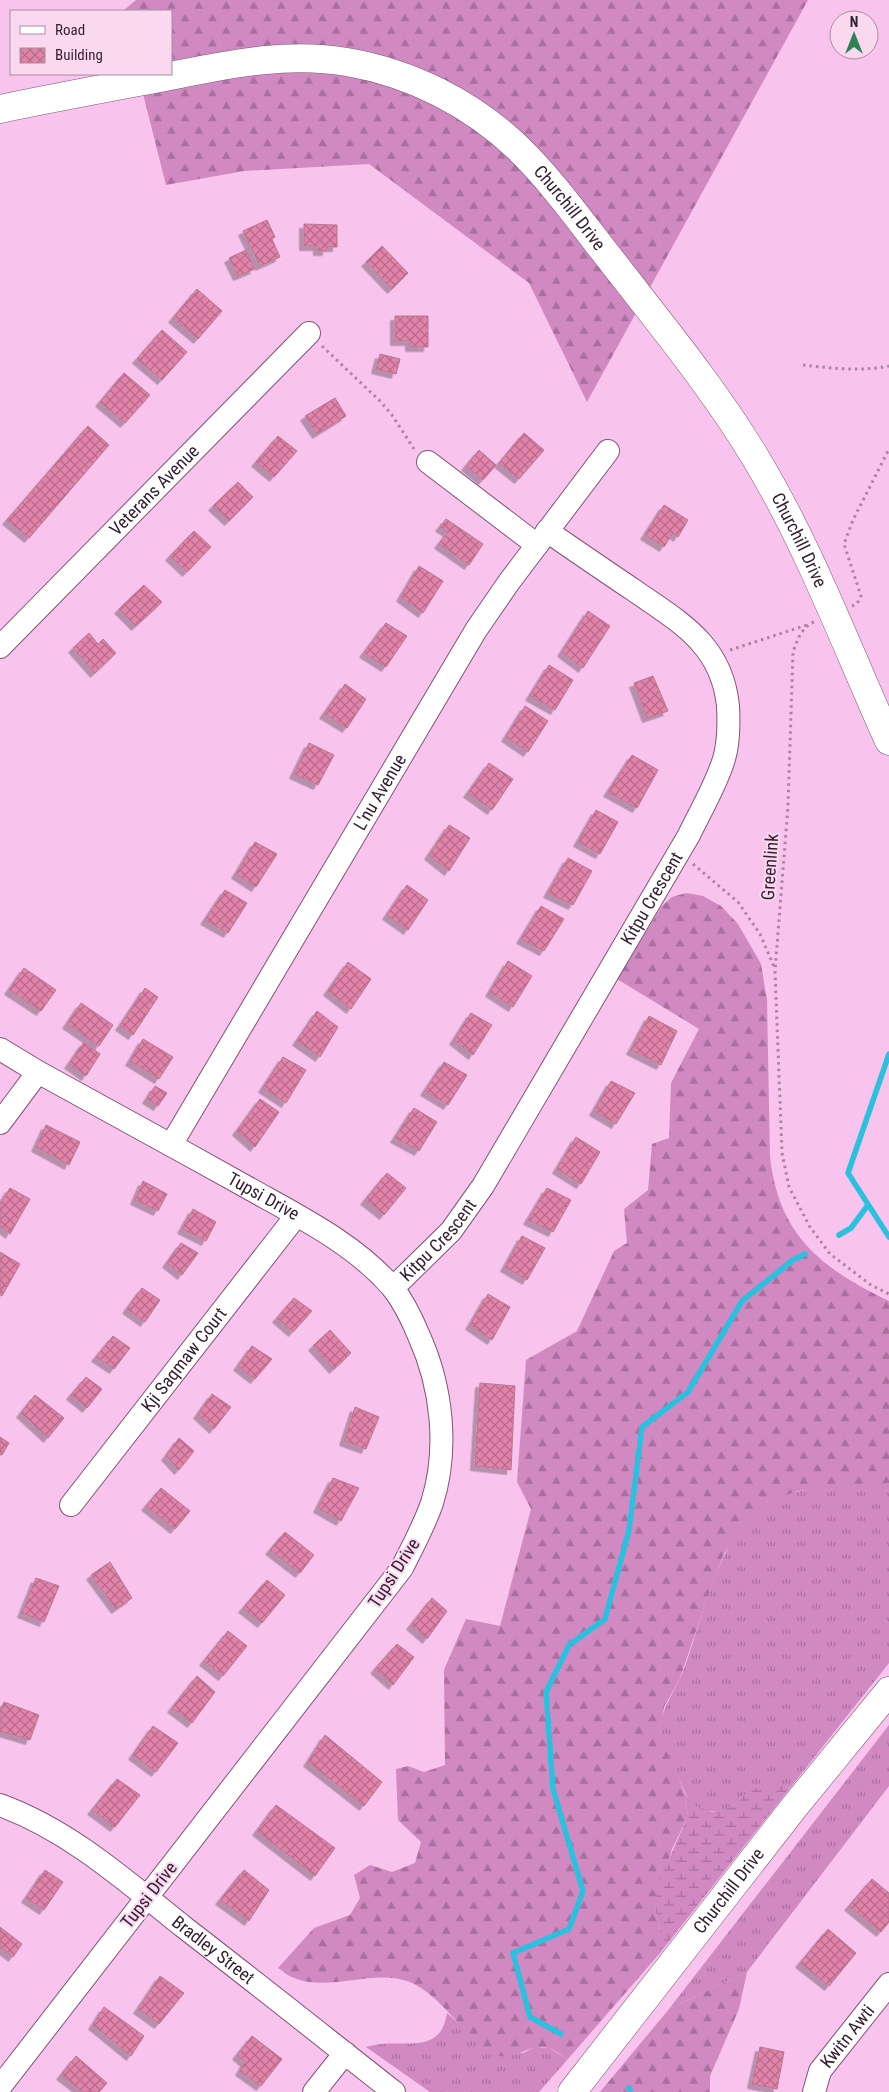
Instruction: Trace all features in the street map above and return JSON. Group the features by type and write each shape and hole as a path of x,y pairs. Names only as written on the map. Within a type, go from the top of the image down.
{"main road":[{"name":"Churchill Drive","path":"0,109 233,64 288,58 317,58 372,67 425,86 466,108 497,130 537,169 680,348 730,418 772,487 889,740"},
{"name":"Churchill Drive","path":"572,2092 795,1806 889,1691"}],"street":[{"name":"Veterans Avenue","path":"0,647 309,334"},
{"name":"L'nu Avenue","path":"171,1145 476,630 608,451"},
{"name":"Kitpu Crescent","path":"393,1288 451,1232 483,1186 678,853 718,776 729,729 727,699 720,670 712,655 680,623 542,538 428,462"},
{"name":"Tupsi Drive","path":"0,1049 296,1216 346,1246 365,1260 393,1288 404,1303 430,1362 439,1406 440,1459 432,1500 425,1522 402,1568 0,2087"},
{"path":"0,1123 38,1072"},
{"name":"Kji Saqmaw Court","path":"72,1505 296,1216"},
{"name":"Bradley Street","path":"0,1805 48,1826 74,1842 394,2092"},
{"name":"Kwitn Awti","path":"814,2092 820,2071 889,1984"},
{"path":"314,2092 345,2053"}],"path":[{"path":"309,334 381,402 392,415 410,445 428,462"},
{"path":"802,364 828,368 858,369 889,366"},
{"path":"712,655 808,625 857,604 861,596 844,544 853,520 889,449"},
{"name":"Greenlink","path":"808,625 798,639 793,652 788,806 775,971 782,1153 789,1187 810,1227 830,1254 871,1285 889,1294"},
{"path":"678,853 738,902 760,934 775,971"}],"green space":[{"path":"136,0 808,0 587,402 529,283 369,164 244,171 166,185 138,75 172,75 172,10 124,10"},
{"path":"686,893 703,896 721,906 738,924 761,964 767,1000 770,1157 775,1185 783,1208 794,1229 807,1246 824,1262 843,1276 889,1301 889,1483 798,1491 767,1501 747,1522 724,1554 680,1678 664,1707 660,1731 684,1792 688,1816 672,1849 655,1908 660,1931 660,1953 568,2059 553,2050 540,2047 513,2055 498,2056 479,2044 430,1994 407,1981 380,1977 322,1983 308,1982 292,1977 278,1968 314,1928 350,1915 360,1898 354,1875 370,1865 392,1872 415,1863 421,1842 398,1820 396,1769 408,1766 424,1772 445,1765 444,1670 466,1619 500,1626 531,1509 517,1482 526,1360 577,1331 614,1251 627,1243 624,1209 648,1190 652,1144 669,1138 671,1083 699,1029 617,979 662,906 672,897"},
{"path":"889,1483 889,1663 790,1788 775,1786 755,1790 745,1794 732,1806 723,1810 707,1811 697,1808 693,1805 679,1780 661,1734 661,1721 666,1705 684,1669 714,1579 735,1536 749,1518 766,1502 775,1497 802,1491"},
{"path":"889,1725 889,1786 747,1972 669,2009"},
{"path":"764,1785 780,1785 790,1788 660,1953 660,1931 655,1908 658,1884 688,1816 684,1792 693,1805 712,1812 731,1807 748,1792"},
{"path":"747,1972 739,2009 710,2076 710,2092 600,2092 669,2009"},
{"path":"447,2013 491,2052 523,2053 535,2047 549,2048 568,2059 539,2092 430,2092 366,2047 379,2044 427,2041 436,2036 443,2027"}],"building":[{"path":"267,220 275,237 272,239 280,257 260,266 243,231"},
{"path":"304,224 337,225 337,247 327,247 327,251 318,251 318,246 304,246"},
{"path":"382,246 408,273 392,289 366,262"},
{"path":"246,250 255,269 238,276 229,258"},
{"path":"197,289 222,311 198,339 173,318"},
{"path":"395,316 428,316 428,347 410,347 410,341 395,341"},
{"path":"162,330 187,352 162,380 137,359"},
{"path":"380,354 400,359 396,374 376,369"},
{"path":"124,373 150,395 125,423 100,402"},
{"path":"335,398 346,416 317,434 305,416"},
{"path":"88,426 109,445 29,538 7,520"},
{"path":"524,433 544,450 519,479 499,463"},
{"path":"278,436 297,451 274,477 256,462"},
{"path":"479,450 496,465 483,480 466,466"},
{"path":"238,482 253,497 229,521 213,506"},
{"path":"664,505 688,520 678,537 673,533 664,547 645,535"},
{"path":"446,519 483,544 469,565 439,544 448,532 440,527"},
{"path":"194,531 211,547 187,572 170,556"},
{"path":"419,566 443,581 423,613 401,597"},
{"path":"144,585 162,602 136,626 119,609"},
{"path":"588,611 610,626 583,668 562,652"},
{"path":"386,623 407,636 386,667 364,653"},
{"path":"89,633 98,644 103,639 116,653 95,673 73,648"},
{"path":"549,665 573,680 555,710 530,696"},
{"path":"653,676 668,711 647,718 634,683"},
{"path":"345,684 366,699 347,728 324,714"},
{"path":"525,706 548,721 528,752 506,737"},
{"path":"309,743 334,755 318,785 294,774"},
{"path":"632,755 658,770 637,808 608,792"},
{"path":"489,763 513,779 492,810 468,793"},
{"path":"596,810 618,822 600,854 578,842"},
{"path":"449,825 470,838 449,871 429,855"},
{"path":"255,842 277,854 256,887 236,874"},
{"path":"568,858 592,871 573,905 548,893"},
{"path":"407,885 428,900 408,930 387,915"},
{"path":"225,890 247,903 228,933 205,920"},
{"path":"541,906 564,919 544,951 521,939"},
{"path":"508,961 532,976 513,1007 490,992"},
{"path":"348,962 371,979 351,1009 328,991"},
{"path":"24,968 56,990 41,1011 9,990"},
{"path":"145,988 158,997 133,1035 120,1026"},
{"path":"81,1003 113,1025 99,1046 67,1024"},
{"path":"317,1011 338,1027 320,1057 297,1041"},
{"path":"471,1013 492,1025 473,1055 454,1040"},
{"path":"649,1016 677,1031 661,1065 631,1050"},
{"path":"143,1039 173,1057 159,1079 130,1061"},
{"path":"84,1042 100,1054 86,1076 69,1064"},
{"path":"283,1057 306,1070 286,1103 263,1088"},
{"path":"444,1062 467,1075 448,1105 425,1091"},
{"path":"611,1081 635,1093 616,1124 594,1111"},
{"path":"155,1086 167,1093 158,1106 147,1099"},
{"path":"260,1099 279,1112 255,1147 237,1131"},
{"path":"414,1108 437,1122 419,1151 395,1138"},
{"path":"46,1125 80,1142 69,1165 36,1147"},
{"path":"576,1137 600,1152 581,1184 557,1169"},
{"path":"387,1173 406,1188 384,1215 365,1200"},
{"path":"143,1181 167,1194 158,1211 135,1200"},
{"path":"10,1188 30,1199 10,1234 0,1226 0,1204"},
{"path":"547,1188 571,1200 553,1232 528,1220"},
{"path":"193,1209 216,1222 206,1241 182,1229"},
{"path":"522,1236 545,1248 527,1280 505,1267"},
{"path":"181,1243 198,1253 182,1275 167,1263"},
{"path":"0,1252 20,1264 2,1296 0,1294"},
{"path":"142,1288 160,1300 145,1322 127,1309"},
{"path":"488,1294 510,1307 492,1340 470,1325"},
{"path":"294,1298 312,1311 293,1332 277,1318"},
{"path":"330,1330 351,1353 334,1369 313,1346"},
{"path":"113,1336 130,1348 114,1369 96,1357"},
{"path":"252,1346 272,1359 255,1379 238,1366"},
{"path":"86,1377 102,1389 87,1408 71,1395"},
{"path":"480,1383 515,1386 511,1470 475,1466"},
{"path":"212,1394 231,1407 214,1429 198,1414"},
{"path":"35,1395 64,1418 48,1438 21,1413"},
{"path":"355,1407 379,1417 366,1449 344,1441"},
{"path":"0,1437 9,1443 2,1455 0,1454"},
{"path":"179,1438 194,1451 179,1470 166,1456"},
{"path":"333,1478 359,1488 341,1521 318,1508"},
{"path":"161,1488 190,1511 175,1529 146,1506"},
{"path":"285,1532 314,1555 300,1573 270,1550"},
{"path":"110,1562 132,1598 116,1609 91,1575"},
{"path":"36,1578 59,1586 44,1622 22,1613"},
{"path":"267,1580 285,1595 262,1623 243,1608"},
{"path":"432,1598 447,1611 427,1639 411,1625"},
{"path":"228,1631 247,1646 223,1676 204,1661"},
{"path":"397,1644 414,1657 393,1685 375,1669"},
{"path":"197,1676 215,1692 192,1723 172,1708"},
{"path":"4,1702 39,1715 30,1740 0,1731 0,1711"},
{"path":"153,1726 178,1743 156,1772 133,1755"},
{"path":"325,1735 382,1782 364,1806 308,1762"},
{"path":"117,1779 140,1795 115,1827 92,1810"},
{"path":"276,1805 335,1848 315,1876 257,1831"},
{"path":"45,1870 63,1882 44,1910 26,1898"},
{"path":"244,1870 269,1890 249,1921 220,1900"},
{"path":"872,1879 889,1893 889,1922 881,1932 849,1906"},
{"path":"0,1927 22,1944 13,1957 0,1947"},
{"path":"828,1929 856,1953 829,1986 800,1963"},
{"path":"160,1976 184,1993 159,2024 138,2009"},
{"path":"104,2007 144,2036 131,2056 93,2025"},
{"path":"252,2036 282,2059 261,2086 240,2071 245,2062 237,2055"},
{"path":"760,2047 784,2052 777,2089 752,2084"},
{"path":"76,2056 107,2083 99,2092 83,2092 61,2075"}],"waterway":[{"path":"889,1054 848,1173 889,1237"},
{"path":"839,1235 851,1228 868,1205"},
{"path":"561,2034 530,2017 513,1953 569,1929 583,1891 553,1789 546,1692 569,1645 605,1619 629,1530 642,1427 688,1392 742,1301 793,1260 805,1254"},
{"path":"629,2088 630,2092"}]}
